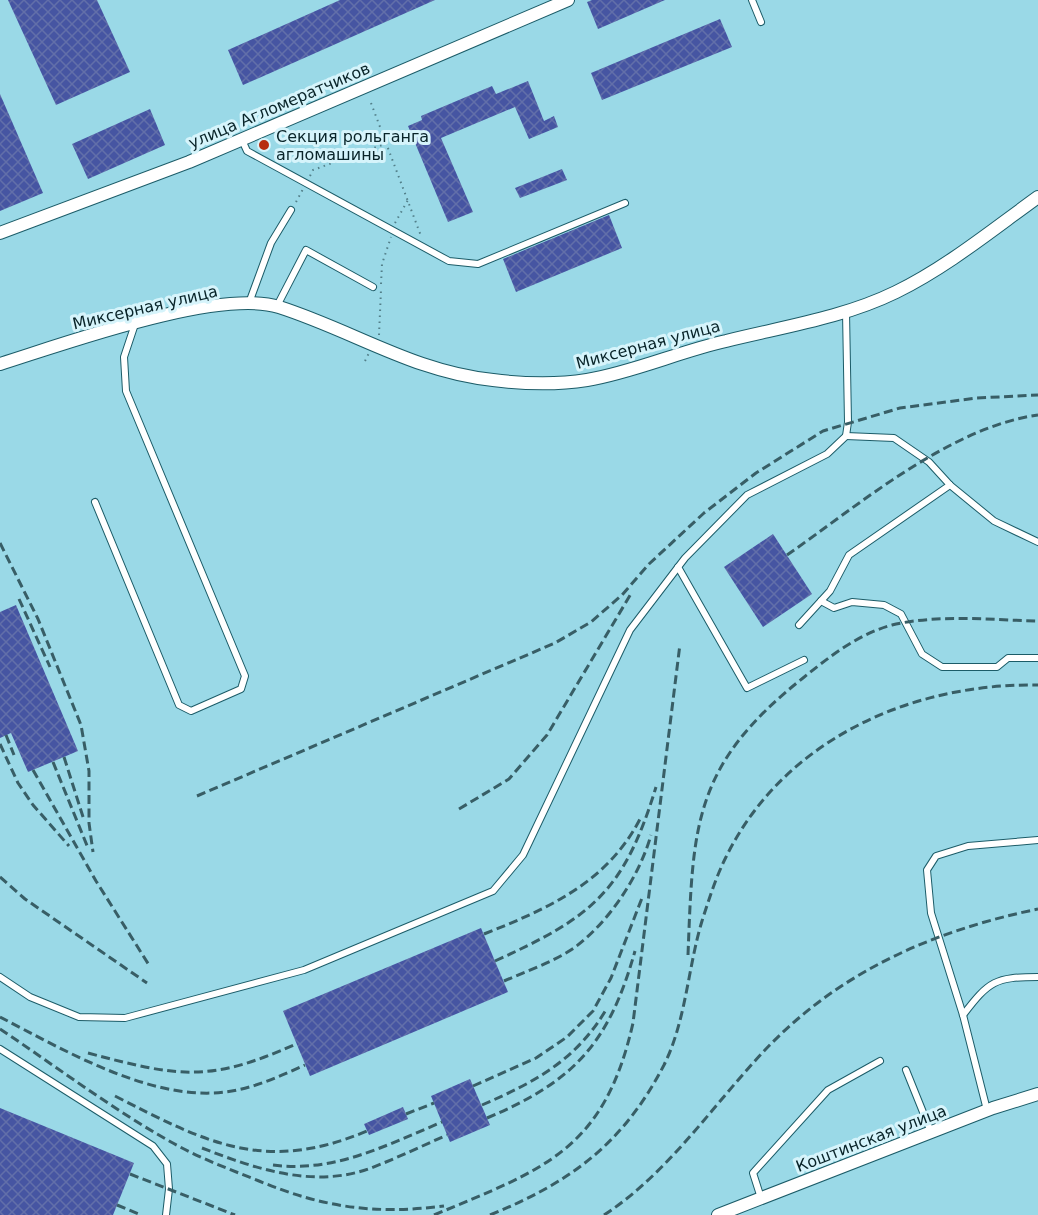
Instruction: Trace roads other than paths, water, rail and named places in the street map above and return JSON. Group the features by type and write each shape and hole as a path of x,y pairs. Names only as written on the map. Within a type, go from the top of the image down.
{"street":[{"name":"улица Агломератчиков","path":"0,233 241,139 568,0"},
{"name":"Миксерная улица","path":"0,364 135,324 209,306 249,303 277,306 444,373 494,381 545,384 589,380 708,345 846,312 924,278 1038,197"},
{"name":"Коштинская улица","path":"718,1215 987,1110 1038,1094"}],"lane":[{"path":"752,0 761,22"},
{"path":"241,139 247,151 449,261 478,264 625,203"},
{"path":"249,303 271,243 291,210"},
{"path":"277,306 306,250 373,287"},
{"path":"846,312 846,436"},
{"path":"95,502 179,705 191,711 241,689 245,676 126,391 124,357 135,324"},
{"path":"0,977 30,997 79,1017 125,1018 304,970 494,891 523,855 630,630 678,567 747,495 827,454 846,436 894,438 929,462 950,485 994,521 1038,542"},
{"path":"799,625 830,591 849,555 950,485"},
{"path":"678,567 747,688 804,660"},
{"path":"821,601 834,608 852,602 884,604 901,614 922,654 942,667 997,667 1008,658 1038,658"},
{"path":"987,1110 963,1015 931,913 927,870 936,856 968,846 1038,840"},
{"path":"963,1015 984,987 1009,977 1038,977"},
{"path":"0,1049 153,1146 167,1164 169,1189 166,1215"},
{"path":"761,1198 753,1173 828,1090 880,1062"},
{"path":"906,1070 931,1132"}],"railway":[{"path":"197,796 555,643 591,622 622,595 649,564 704,513 756,473 823,431 900,408 977,398 1038,395"},
{"path":"787,555 875,492 939,451 1005,422 1038,415"},
{"path":"0,543 38,619 81,725 89,771 89,823 93,852"},
{"path":"459,809 509,779 547,735 632,592"},
{"path":"19,599 50,667"},
{"path":"688,955 693,869 706,800 720,770 739,740 767,710 834,654 879,629 910,622 946,619 1038,621"},
{"path":"434,1215 507,1184 538,1168 564,1150 586,1128 605,1101 621,1066 633,1023 680,644"},
{"path":"490,1215 546,1189 570,1174 612,1138 648,1093 664,1065 677,1030 697,939 719,872 751,816 782,780 817,750 856,726 899,707 944,694 991,687 1038,685"},
{"path":"6,735 14,755"},
{"path":"0,744 18,783 33,805 69,846"},
{"path":"64,757 84,820"},
{"path":"53,762 88,848"},
{"path":"33,770 96,881 149,965"},
{"path":"495,961 557,930 600,897 617,877 631,852 656,787"},
{"path":"484,934 552,904 593,877 611,860 640,819"},
{"path":"504,981 566,953 587,937 621,898 639,867 651,835"},
{"path":"0,877 25,899 147,983"},
{"path":"473,1086 536,1058 567,1037 593,1011 611,978 642,898"},
{"path":"604,1215 646,1182 684,1144 754,1062 783,1032 815,1005 848,982 919,945 957,931 1038,909"},
{"path":"487,1118 544,1089 566,1073 584,1055 600,1035 613,1011 635,951"},
{"path":"482,1105 537,1078 553,1067 582,1042 607,1008"},
{"path":"0,1017 114,1073 177,1091 207,1093 237,1090 263,1083 305,1065"},
{"path":"0,1029 106,1102 171,1142 282,1190 349,1207 394,1210 444,1206"},
{"path":"88,1053 146,1067 193,1072 239,1065 266,1057 296,1044"},
{"path":"115,1096 179,1127 208,1139 237,1147 267,1151 298,1150 331,1144 367,1131"},
{"path":"406,1114 434,1103"},
{"path":"273,1165 317,1165 339,1161 380,1148 442,1122"},
{"path":"202,1148 243,1163 285,1174 328,1177 371,1168 447,1135"},
{"path":"130,1174 235,1215"},
{"path":"117,1205 141,1215"}],"place":[{"name":"Секция рольганга агломашины","path":"264,145"}]}
